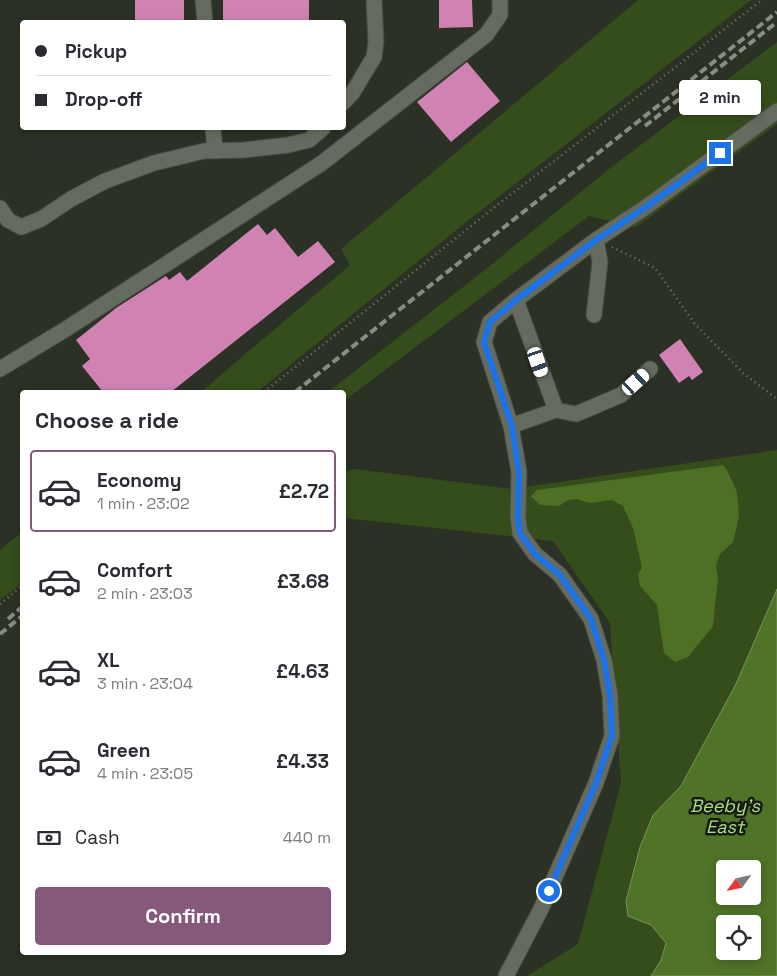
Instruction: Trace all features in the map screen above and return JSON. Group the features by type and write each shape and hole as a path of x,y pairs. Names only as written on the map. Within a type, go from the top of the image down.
{"lane":[{"path":"203,0 205,20"},
{"path":"346,100 353,92 374,57 376,42 374,0"},
{"path":"0,369 66,329 322,163 486,35 500,15 500,0"},
{"path":"506,976 545,900 596,783 612,736 610,695 604,660 591,619 560,575 535,554 520,533 518,518 519,472 512,426 484,342 490,322 596,240 646,207 777,111"},
{"path":"213,130 215,151"},
{"path":"0,208 8,220 21,227 42,219 71,199 105,181 154,163 204,152 244,150 309,140 321,130"},
{"path":"594,315 600,262 596,240"},
{"path":"516,300 556,410"},
{"path":"512,426 556,410 576,414 621,395 650,369"}],"path":[{"path":"266,390 496,206 762,0"},
{"path":"596,240 655,268 695,324 744,374 777,399"},
{"path":"0,604 20,588"}],"shaded area":[{"path":"638,0 751,0 470,219 259,390 203,390 350,265 341,249"},
{"path":"777,42 777,124 636,227 589,216 346,399 346,390 331,390 481,273 609,169"},
{"path":"777,450 777,976 527,976 578,944 621,783 610,623 553,541 346,518 346,471 355,469 511,489"},
{"path":"723,465 737,492 739,516 733,542 720,554 716,565 718,578 713,626 688,657 675,662 664,653 657,605 640,586 638,574 642,568 633,528 623,506 612,500 590,503 576,499 568,500 559,506 540,505 531,496 537,490"},
{"path":"20,534 20,585 0,600 0,550"}],"water":[{"name":"Beeby's East","path":"777,589 777,976 651,976 661,960 666,943 651,925 628,916 626,901 640,847 653,815 681,786 736,684"}],"building":[{"path":"135,0 184,0 184,20 135,20"},
{"path":"223,0 309,0 309,20 223,20"},
{"path":"439,0 472,0 473,27 439,28"},
{"path":"467,62 500,101 451,142 417,102"},
{"path":"258,224 267,235 275,228 298,257 318,241 335,262 174,390 101,390 82,366 90,359 76,340 116,308 166,276 169,280 180,272 187,281"},
{"path":"680,339 703,372 692,380 689,376 679,383 659,355"}],"railway":[{"path":"298,390 777,12"},
{"path":"645,126 777,22"},
{"path":"8,619 20,609"},
{"path":"0,634 20,618"}],"route":[{"path":"549,891 596,783 612,736 610,695 604,660 591,619 560,575 535,554 520,533 518,518 519,472 512,426 484,342 490,322 516,300 596,240 646,207 720,153"}]}
